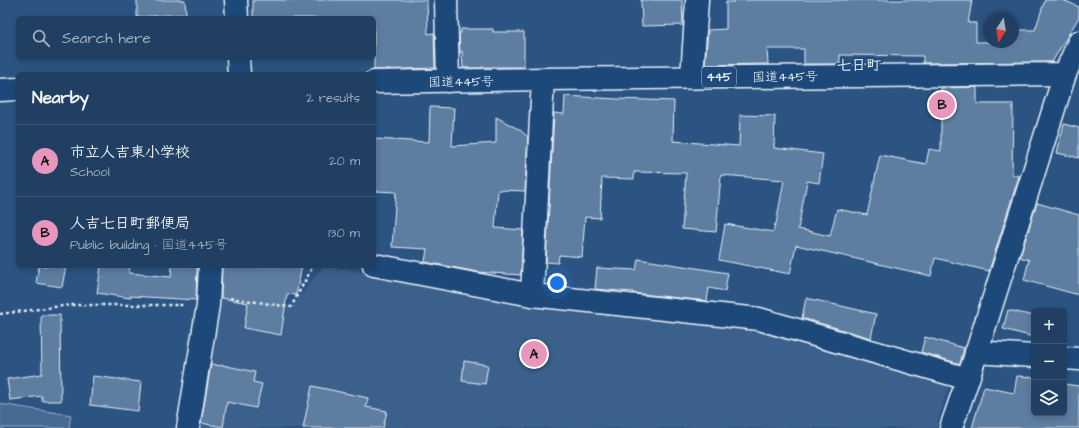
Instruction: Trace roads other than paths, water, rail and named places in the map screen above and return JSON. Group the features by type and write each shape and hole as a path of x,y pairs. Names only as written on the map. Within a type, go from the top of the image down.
{"main road":[{"path":"236,0 237,16"},
{"path":"446,0 448,81"},
{"path":"692,77 697,0"},
{"path":"951,428 1065,74 1079,42"},
{"path":"238,60 239,72"},
{"name":"国道445号","path":"376,82 692,77 1065,74"},
{"path":"532,295 543,79"},
{"path":"0,90 16,90"},
{"path":"376,265 532,295 759,319 968,379"},
{"path":"188,428 208,300 210,268"},
{"path":"976,352 1031,356"},
{"path":"1067,358 1079,359"}],"place":[{"name":"人吉七日町郵便局","path":"942,105"},
{"name":"市立人吉東小学校","path":"534,354"}],"district":[{"name":"七日町","path":"859,65"}]}
